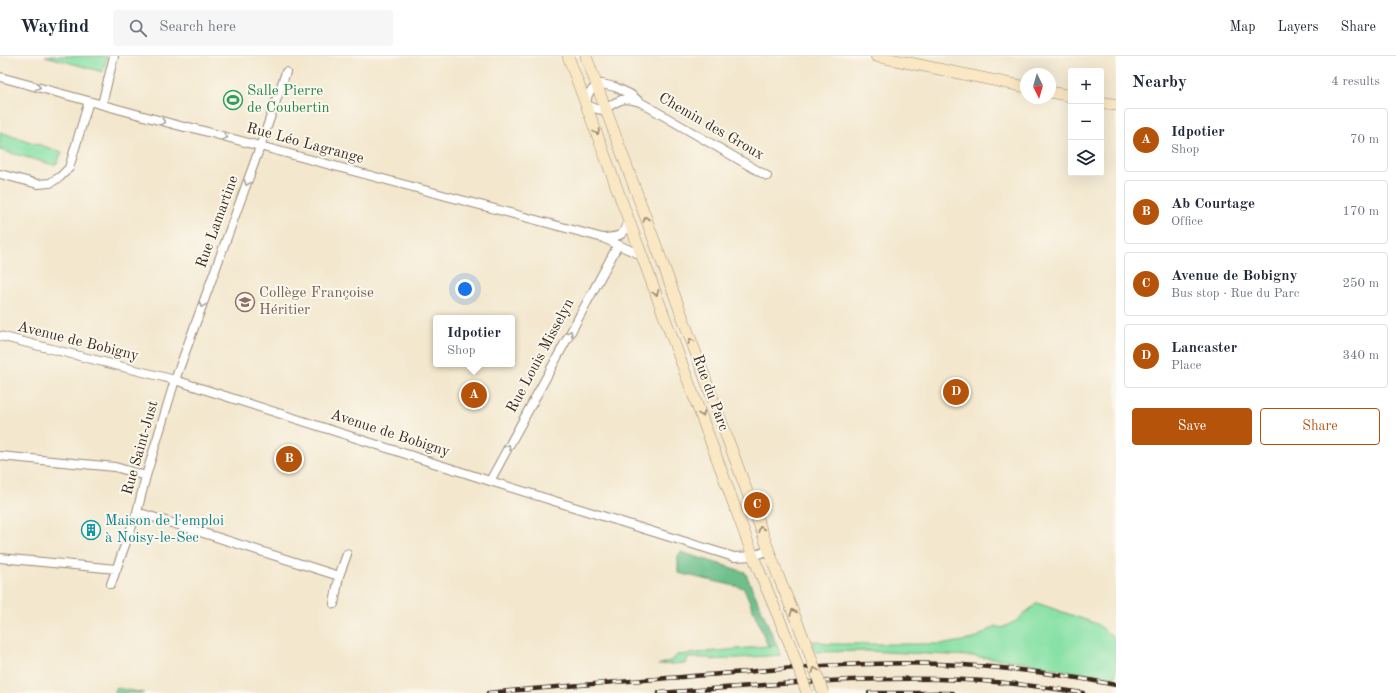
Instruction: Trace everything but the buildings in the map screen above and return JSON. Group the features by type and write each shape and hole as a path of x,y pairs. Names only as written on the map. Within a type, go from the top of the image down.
{"main road":[{"name":"Rue du Parc","path":"568,56 753,556 791,647 807,693"},
{"name":"Rue du Parc","path":"586,56 779,578 807,646 823,693"},
{"path":"876,56 910,59 970,75 1020,86"},
{"path":"1056,93 1068,95"},
{"path":"1104,103 1116,105"}],"street":[{"path":"102,104 114,56"},
{"name":"Rue Lamartine","path":"175,380 286,72"},
{"name":"Rue Léo Lagrange","path":"0,77 603,238 643,256"},
{"name":"Chemin des Groux","path":"597,85 606,84 630,94 640,102 767,176"},
{"path":"597,85 588,94 586,104 594,109 606,109"},
{"path":"615,87 619,92 617,102"},
{"name":"Chemin des Groux","path":"606,109 622,100 630,99 640,102"},
{"path":"0,174 38,184 50,183 60,177 69,168 89,101"},
{"path":"603,238 615,237 623,234 627,228 628,216"},
{"name":"Rue Louis Misselyn","path":"490,481 618,245"},
{"name":"Avenue de Bobigny","path":"0,336 175,380 490,481 734,557 753,556 769,550"},
{"name":"Rue Saint-Just","path":"111,584 137,512 146,476 175,380"},
{"path":"0,456 115,467 146,476"},
{"path":"137,512 339,576"},
{"path":"334,604 339,576 347,554"},
{"path":"0,558 116,569"}],"green space":[{"path":"45,56 107,56 103,72"},
{"path":"0,132 62,152 57,163 54,165 0,150"},
{"path":"681,552 745,572 777,645 768,646 744,588 678,573 678,556"},
{"path":"1037,603 1097,624 1116,639 1116,677 1067,671 1025,662 970,656 866,651 815,652 812,641 827,644 945,644 974,639 996,626 1002,628 1016,621"},
{"path":"777,645 780,655 711,660 710,658 687,658 687,663 658,665 672,660 677,655"},
{"path":"116,688 144,693 115,693"}],"railway":[{"path":"488,693 808,667 901,663 993,667 1086,679 1116,685"},
{"path":"659,693 868,679 993,682 1029,685 1083,693"},
{"path":"869,693 953,693"}],"place":[{"name":"Salle Pierre de Coubertin","path":"233,100"},
{"name":"Collège Françoise Héritier","path":"245,302"},
{"name":"Lancaster","path":"956,392"},
{"name":"Idpotier","path":"474,395"},
{"name":"Ab Courtage","path":"289,459"},
{"name":"Avenue de Bobigny","path":"757,505"},
{"name":"Maison de l'emploi à Noisy-le-Sec","path":"91,530"}]}
